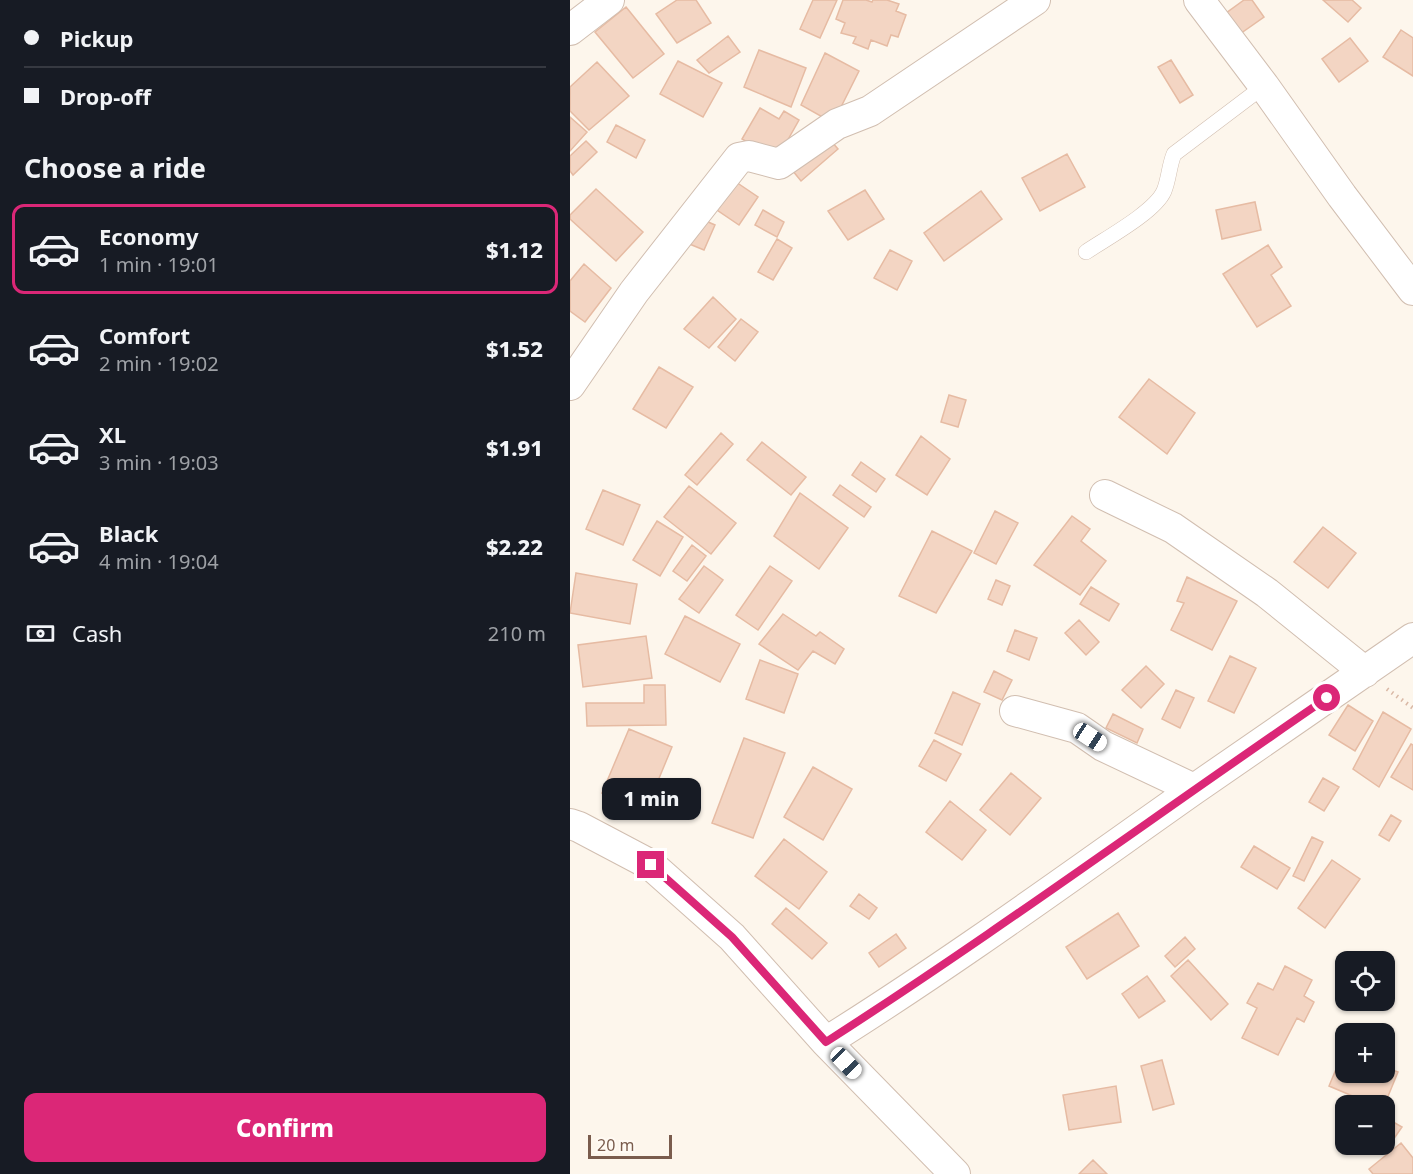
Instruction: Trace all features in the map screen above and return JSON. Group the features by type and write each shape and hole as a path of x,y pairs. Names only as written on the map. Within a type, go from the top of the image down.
{"street":[{"path":"570,30 609,0"},
{"path":"570,385 634,292 740,158 749,156 779,164 837,124 870,111 1035,0"},
{"path":"1199,0 1413,290"},
{"path":"1105,495 1173,528 1267,593 1365,672"},
{"path":"826,1042 1014,918 1194,789 1413,638"},
{"path":"1015,711 1077,728 1103,746 1194,789"},
{"path":"570,824 651,865 732,937 826,1042 955,1174"}],"lane":[{"path":"1086,252 1159,200 1165,190 1174,154 1264,86"}],"building":[{"path":"677,0 696,0 711,23 677,43 656,14"},
{"path":"813,0 837,0 820,38 800,29"},
{"path":"843,0 872,2 873,0 887,0 899,4 896,11 906,15 898,37 891,35 887,46 871,40 868,49 853,43 856,37 841,33 845,23 836,19"},
{"path":"1244,0 1252,0 1264,17 1237,36 1222,16"},
{"path":"1323,0 1352,0 1361,8 1348,22"},
{"path":"626,7 664,54 633,78 595,32"},
{"path":"1401,30 1413,38 1413,76 1383,57"},
{"path":"728,36 740,52 709,73 697,60"},
{"path":"1350,38 1368,61 1339,82 1322,59"},
{"path":"759,50 806,68 791,107 744,87"},
{"path":"825,53 859,71 833,123 801,105"},
{"path":"1171,60 1193,95 1180,103 1158,67"},
{"path":"678,61 722,83 703,117 660,94"},
{"path":"597,62 629,96 589,130 570,111 570,87"},
{"path":"760,108 779,119 784,111 799,120 777,159 742,139"},
{"path":"570,117 587,132 570,151"},
{"path":"616,125 645,140 636,158 607,142"},
{"path":"825,134 838,149 801,181 788,165"},
{"path":"586,141 597,152 573,175 570,171 570,156"},
{"path":"1067,154 1085,187 1040,211 1022,178"},
{"path":"733,180 758,197 739,225 714,208"},
{"path":"596,189 643,232 616,261 570,219 570,215"},
{"path":"865,190 884,219 848,240 828,211"},
{"path":"981,191 1002,219 944,261 924,233"},
{"path":"1255,202 1261,230 1222,239 1216,210"},
{"path":"763,210 784,222 777,237 755,225"},
{"path":"699,218 715,225 704,250 687,243"},
{"path":"777,239 792,248 773,280 758,272"},
{"path":"1268,245 1282,267 1271,275 1291,306 1257,327 1223,274"},
{"path":"890,250 912,261 897,290 874,278"},
{"path":"584,264 611,288 585,322 570,311 570,281"},
{"path":"713,297 736,319 709,348 684,329"},
{"path":"741,319 758,332 735,361 718,347"},
{"path":"659,367 693,387 666,428 633,409"},
{"path":"1149,379 1195,413 1167,454 1119,417"},
{"path":"949,395 966,400 958,427 941,422"},
{"path":"721,433 733,444 697,485 685,475"},
{"path":"921,436 950,459 927,495 896,475"},
{"path":"762,442 806,477 791,495 747,460"},
{"path":"861,462 885,479 876,492 852,475"},
{"path":"840,485 871,507 864,517 833,495"},
{"path":"689,486 736,523 711,554 664,517"},
{"path":"603,490 640,505 623,545 586,529"},
{"path":"800,493 848,528 819,569 774,536"},
{"path":"995,511 1018,523 996,564 974,553"},
{"path":"1072,516 1090,529 1081,541 1106,561 1080,595 1034,565"},
{"path":"657,521 683,537 660,576 633,560"},
{"path":"1323,527 1356,553 1328,588 1294,562"},
{"path":"932,531 972,551 936,613 899,596"},
{"path":"692,545 706,556 687,581 673,571"},
{"path":"704,566 723,580 699,613 679,599"},
{"path":"770,566 792,581 758,630 736,615"},
{"path":"576,573 637,584 630,624 570,613"},
{"path":"1187,577 1237,601 1212,650 1171,630 1184,603 1177,601"},
{"path":"996,580 1010,586 1002,605 988,599"},
{"path":"1091,587 1119,604 1109,621 1080,604"},
{"path":"783,614 816,636 820,632 844,649 835,664 813,651 798,670 759,644"},
{"path":"685,616 740,644 720,682 665,654"},
{"path":"1079,620 1099,642 1086,655 1065,633"},
{"path":"1015,630 1037,638 1029,660 1007,651"},
{"path":"646,636 652,678 583,687 578,645"},
{"path":"1230,656 1256,668 1234,713 1208,701"},
{"path":"760,660 798,674 784,713 746,699"},
{"path":"1146,666 1164,684 1141,708 1122,690"},
{"path":"994,671 1012,680 1002,700 984,692"},
{"path":"644,685 665,685 666,725 587,726 586,703 644,703"},
{"path":"1176,690 1194,698 1180,728 1162,719"},
{"path":"953,692 980,704 962,745 935,733"},
{"path":"1348,705 1373,721 1355,751 1329,735"},
{"path":"1383,712 1411,729 1379,787 1353,769"},
{"path":"1113,714 1143,729 1137,743 1106,728"},
{"path":"629,729 672,747 645,812 602,793"},
{"path":"744,738 785,753 753,838 712,823"},
{"path":"934,740 961,754 946,781 919,766"},
{"path":"1411,744 1413,745 1413,790 1391,777"},
{"path":"813,767 852,789 823,840 784,817"},
{"path":"1011,773 1041,798 1010,835 980,810"},
{"path":"1323,778 1339,787 1324,811 1309,802"},
{"path":"950,801 986,830 962,860 926,832"},
{"path":"1391,815 1401,821 1389,841 1379,835"},
{"path":"1312,837 1323,842 1304,881 1293,876"},
{"path":"784,839 827,872 799,909 755,876"},
{"path":"1254,846 1290,868 1277,889 1241,867"},
{"path":"1332,860 1360,879 1325,928 1298,908"},
{"path":"859,894 877,908 869,919 850,906"},
{"path":"786,908 827,943 812,959 772,924"},
{"path":"1118,913 1139,946 1087,979 1066,947"},
{"path":"896,934 906,948 879,967 869,953"},
{"path":"1185,937 1195,949 1175,967 1165,956"},
{"path":"1188,960 1228,1004 1211,1020 1171,976"},
{"path":"1285,966 1312,980 1304,996 1314,1002 1304,1022 1297,1018 1278,1055 1242,1038 1257,1008 1247,1003 1258,983 1273,990"},
{"path":"1147,976 1165,1001 1139,1018 1122,994"},
{"path":"1162,1060 1174,1104 1153,1110 1141,1066"},
{"path":"1335,1072 1335,1083 1393,1083 1389,1095 1350,1095 1329,1086"},
{"path":"1116,1086 1121,1122 1069,1130 1063,1095"},
{"path":"1395,1123 1402,1127 1395,1137"},
{"path":"1401,1143 1413,1158 1413,1174 1373,1174 1369,1169 1386,1155 1395,1155 1395,1148"},
{"path":"1093,1160 1107,1174 1079,1174"}],"route":[{"path":"651,865 732,937 826,1042 894,999 1023,911 1327,698"}]}
